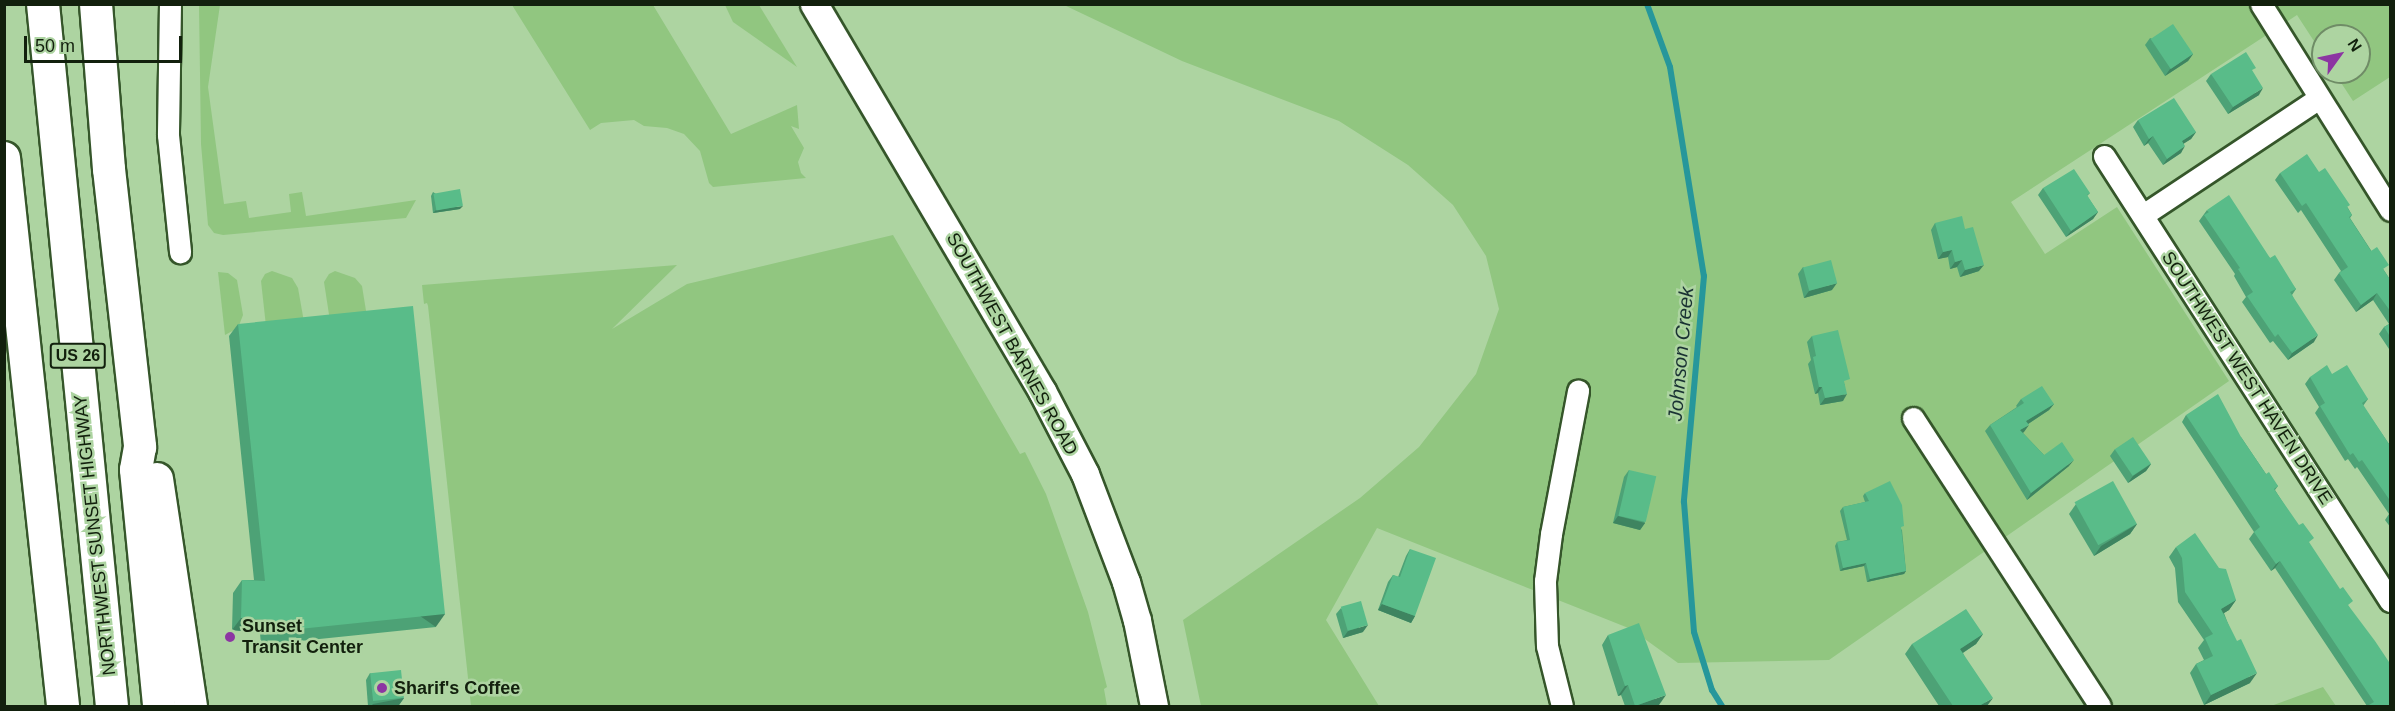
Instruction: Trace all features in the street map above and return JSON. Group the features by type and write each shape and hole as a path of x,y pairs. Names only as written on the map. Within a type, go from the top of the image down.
{"highway":[{"name":"NORTHWEST SUNSET HIGHWAY","path":"43,4 112,706"},
{"path":"96,4 110,170 140,447 136,471 159,706"},
{"name":"US 26","path":"4,158 63,706"},
{"path":"140,447 155,468 191,706"}],"main road":[{"name":"SOUTHWEST BARNES ROAD","path":"814,4 1042,391 1085,474 1126,582 1137,620 1154,706"}],"street":[{"path":"170,4 168,135 180,252"},
{"path":"2261,4 2391,210"},
{"path":"2142,215 2319,98"},
{"name":"SOUTHWEST WEST HAVEN DRIVE","path":"2104,156 2387,587"},
{"path":"1562,706 1547,646 1545,581 1551,534 1578,392"},
{"path":"1913,418 2100,706"}],"green space":[{"path":"199,5 220,5 208,87 224,204 246,201 249,218 291,212 289,194 302,192 306,216 416,200 406,218 223,235 214,233 208,225 201,144"},
{"path":"512,5 653,5 731,134 797,105 799,129 791,126 804,148 798,162 801,173 806,178 713,187 709,183 700,151 684,134 667,128 644,126 634,120 601,123 590,130"},
{"path":"725,5 759,5 797,67 733,22"},
{"path":"1064,5 2390,5 2390,77 2353,101 2342,84 2371,84 2371,24 2311,24 2311,37 2297,15 2011,202 2045,254 2117,207 2229,381 1829,660 1678,663 1631,629 1377,528 1326,620 1379,706 1201,706 1183,620 1360,498 1419,447 1476,374 1499,309 1486,256 1453,205 1408,165 1339,121 1182,61"},
{"path":"893,235 1020,454 1025,452 1046,494 1088,612 1107,687 1104,689 1107,706 471,706 428,306 427,303 424,304 422,285 677,265 612,329 687,284"},
{"path":"272,271 292,278 298,288 304,322 266,326 261,281 265,274"},
{"path":"335,271 355,278 362,286 367,317 330,321 324,282 329,274"},
{"path":"218,272 228,273 237,280 243,315 238,328 225,335"},
{"path":"2323,687 2336,706 2271,706"}],"building":[{"path":"2173,24 2193,54 2171,69 2151,39"},
{"path":"2246,52 2256,68 2252,70 2263,88 2233,107 2211,74"},
{"path":"2174,98 2196,132 2182,141 2185,146 2167,159 2153,136 2149,139 2138,120"},
{"path":"2307,154 2319,172 2325,168 2350,205 2347,207 2352,215 2349,217 2371,251 2377,247 2389,265 2383,269 2391,281 2391,312 2377,293 2361,305 2339,273 2348,267 2306,203 2302,206 2280,173"},
{"path":"2074,169 2090,193 2087,195 2098,212 2071,231 2043,188"},
{"path":"460,189 463,206 436,210 433,194"},
{"path":"2229,195 2270,258 2275,255 2296,289 2290,292 2318,335 2292,353 2278,334 2275,337 2247,296 2253,292 2238,269 2240,268 2204,215 2209,212 2207,210"},
{"path":"1962,216 1965,229 1973,227 1984,265 1965,270 1962,260 1955,262 1952,250 1943,252 1935,223"},
{"path":"1831,260 1837,283 1809,291 1803,268"},
{"name":"Sunset Transit Center","path":"413,306 445,614 270,632 269,620 241,618 242,580 265,581 238,324"},
{"path":"2391,323 2391,338 2384,327"},
{"path":"1838,330 1850,379 1844,381 1847,394 1825,398 1822,387 1819,387 1813,357 1816,356 1812,336"},
{"path":"2327,365 2332,374 2347,365 2368,399 2362,403 2391,447 2391,502 2362,460 2359,462 2353,453 2350,455 2320,406 2325,403 2310,377"},
{"path":"2042,386 2054,404 2026,421 2029,425 2020,430 2044,455 2062,442 2074,460 2031,493 1990,425 2024,403 2021,399"},
{"path":"2218,394 2241,437 2266,474 2269,472 2278,486 2274,489 2299,525 2303,523 2314,538 2309,542 2340,589 2343,587 2353,601 2348,605 2391,665 2391,706 2367,706 2374,702 2280,561 2276,564 2254,532 2260,527 2186,415"},
{"path":"2133,437 2151,464 2133,476 2115,449"},
{"path":"1629,470 1656,476 1646,522 1618,516"},
{"path":"1890,481 1902,505 1904,526 1901,527 1906,571 1870,579 1866,563 1843,568 1837,542 1850,540 1843,507 1869,501 1865,493"},
{"path":"2113,481 2137,524 2098,545 2075,502"},
{"path":"2195,533 2219,568 2226,569 2236,600 2221,609 2237,641 2241,639 2257,673 2211,695 2196,664 2213,656 2205,638 2213,634 2185,592 2182,558 2176,547"},
{"path":"1410,549 1436,558 1415,616 1382,604 1393,575 1400,577"},
{"path":"1361,601 1368,625 1348,631 1341,607"},
{"path":"1966,609 1983,634 1960,649 1993,698 1979,706 1953,706 1912,644"},
{"path":"1639,623 1666,695 1635,706 1628,685 1625,686 1608,635"},
{"path":"401,670 404,698 373,701 370,673"}],"waterway":[{"name":"Johnson Creek","path":"1647,4 1670,67 1704,276 1684,502 1694,632 1712,690 1722,706"}],"place":[{"name":"Sunset Transit Center","path":"230,637"},
{"name":"Sharif's Coffee","path":"382,688"}]}
